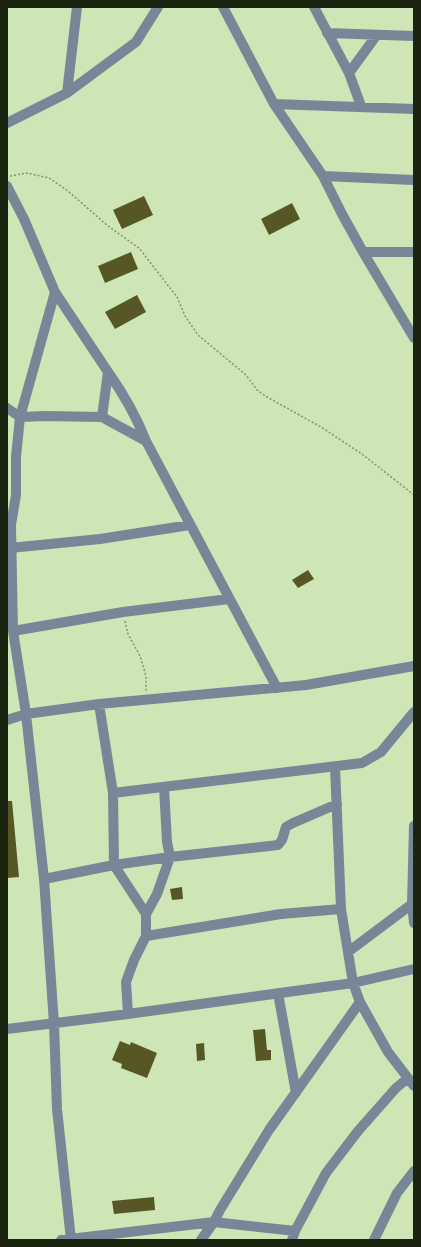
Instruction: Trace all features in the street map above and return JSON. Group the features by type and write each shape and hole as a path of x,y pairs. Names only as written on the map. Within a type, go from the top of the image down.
{"street":[{"path":"66,93 77,7"},
{"path":"7,123 66,93 136,42 158,7"},
{"path":"223,7 274,104 323,176 363,252 414,338"},
{"path":"314,7 349,73 361,106"},
{"path":"328,33 376,36 414,36"},
{"path":"349,73 376,36"},
{"path":"274,104 414,109"},
{"path":"323,176 414,180"},
{"path":"7,186 24,220 55,292 119,388 139,422 146,441 277,688"},
{"path":"363,252 414,252"},
{"path":"55,292 20,417 12,458 16,496 11,525 10,548 13,631 26,714 44,879 54,1024 56,1109 68,1240 214,1222 293,1236 326,1173 358,1131 396,1088 411,1082 388,1052 360,1002 353,983 341,909 335,767"},
{"path":"102,417 108,372"},
{"path":"7,408 20,417 102,417 146,441"},
{"path":"10,548 100,539 190,525"},
{"path":"13,631 123,612 229,599"},
{"path":"7,720 26,714 99,704 306,685 414,666"},
{"path":"99,704 113,793 114,865 146,914"},
{"path":"113,793 362,763 381,752 414,712"},
{"path":"128,1014 126,982 134,960 146,936 146,914 157,894 170,857 167,842 164,787"},
{"path":"44,879 114,865 278,845 282,840 286,827 293,822 337,804"},
{"path":"414,826 412,904 414,923"},
{"path":"348,952 412,904"},
{"path":"146,936 281,914 341,909"},
{"path":"7,1029 54,1024 353,983 414,969"},
{"path":"278,993 296,1093"},
{"path":"201,1240 214,1222 269,1130 360,1002"},
{"path":"374,1240 398,1193 414,1171"}],"path":[{"path":"7,177 27,174 49,178 68,191 108,226 139,248 177,297 185,316 198,335 246,376 258,390 267,397 321,426 362,454 414,495"},
{"path":"123,612 128,634 140,656 146,676 146,700"}],"building":[{"path":"144,196 153,215 122,229 113,210"},
{"path":"292,203 300,219 269,235 261,219"},
{"path":"131,252 138,269 105,283 98,266"},
{"path":"137,295 146,312 115,329 105,312"},
{"path":"308,570 314,579 298,588 292,580"},
{"path":"7,801 12,801 19,877 7,878"},
{"path":"182,887 183,899 172,900 170,889"},
{"path":"265,1029 267,1050 271,1050 271,1060 256,1061 253,1030"},
{"path":"120,1041 130,1045 131,1042 157,1053 147,1078 121,1068 122,1064 112,1060"},
{"path":"204,1043 205,1060 197,1061 196,1044"},
{"path":"154,1197 155,1210 114,1214 112,1201"}]}
